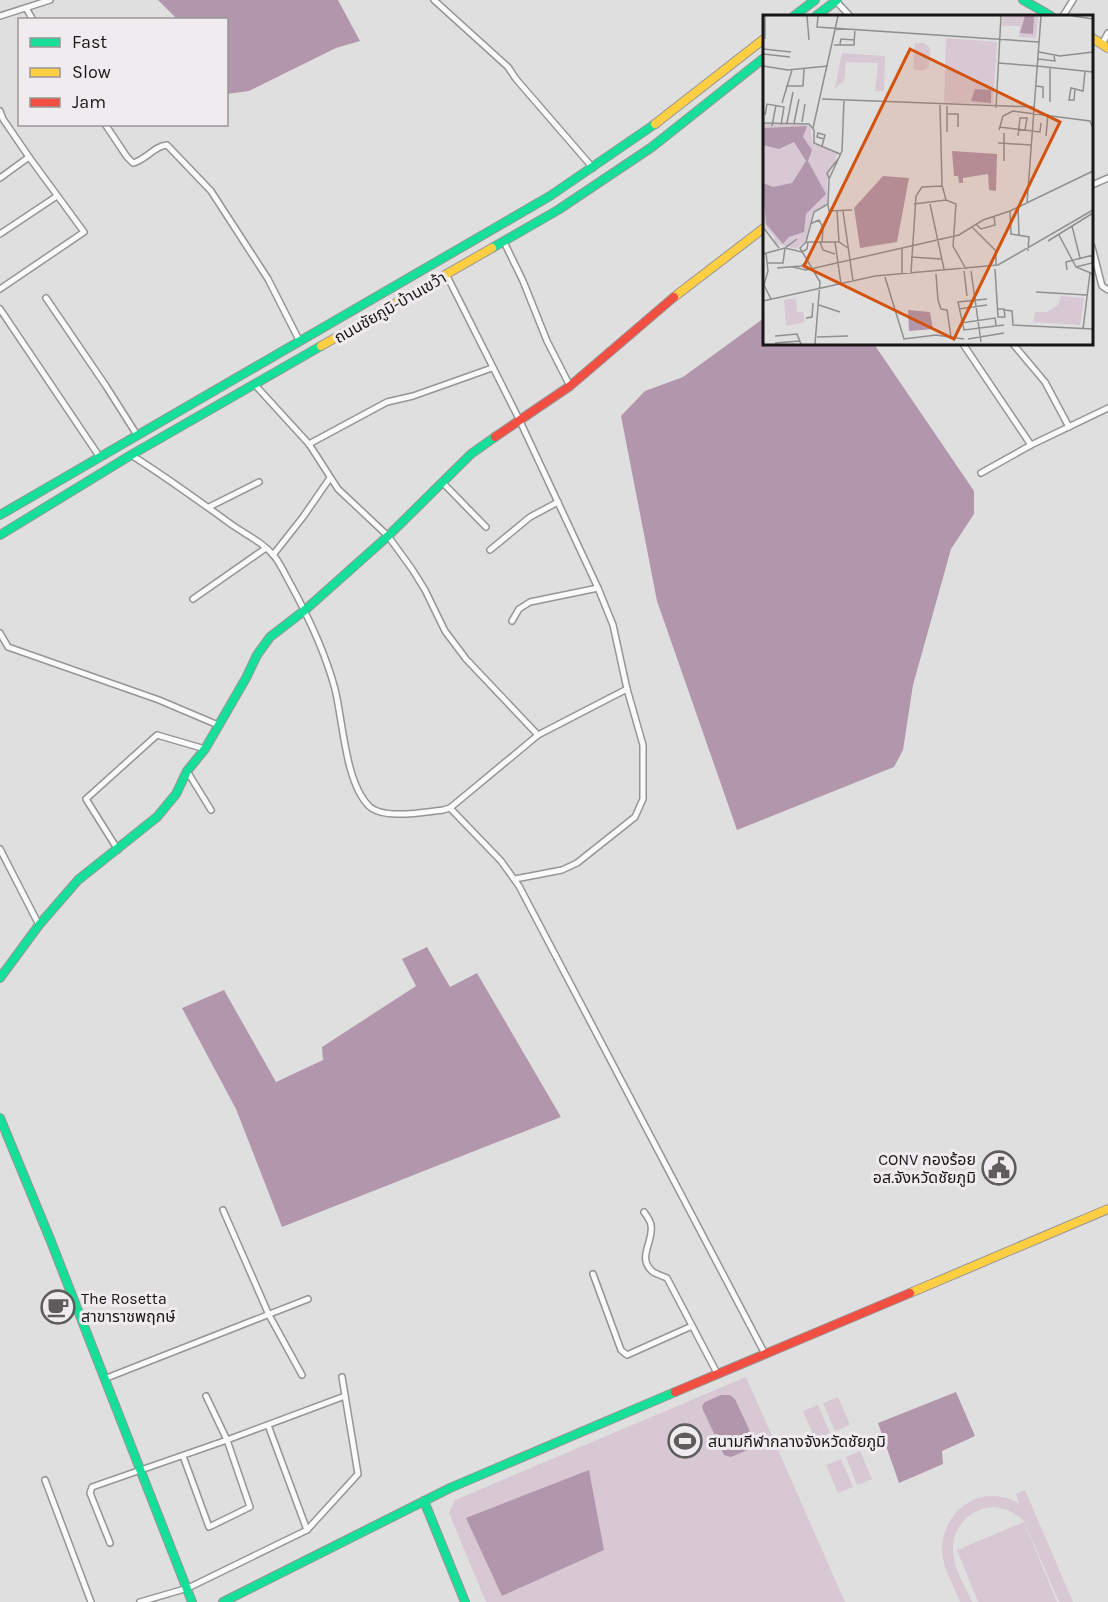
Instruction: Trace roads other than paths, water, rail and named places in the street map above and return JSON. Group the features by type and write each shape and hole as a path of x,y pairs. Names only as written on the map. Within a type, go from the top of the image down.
{"street":[{"path":"0,16 50,0"},
{"path":"434,0 508,67 593,168"},
{"path":"795,15 815,0"},
{"path":"817,15 836,0 849,15"},
{"path":"1023,0 1049,15"},
{"path":"1064,15 1073,0"},
{"path":"26,8 32,18"},
{"path":"0,11 8,13"},
{"path":"1105,46 1108,33"},
{"name":"ถนนชัยภูมิ-บ้านเขว้า","path":"0,514 550,196 646,131 763,41"},
{"name":"ถนนชัยภูมิ-บ้านเขว้า","path":"0,535 131,455 568,204 652,147 763,60"},
{"path":"0,111 2,121 84,232 0,289"},
{"path":"106,126 133,163 141,161 162,145 167,145 211,191 268,279 299,340"},
{"path":"0,178 29,158"},
{"path":"1093,184 1108,177"},
{"path":"0,234 57,196"},
{"path":"0,976 39,925 78,880 157,817 176,794 187,771 205,749 246,678 256,655 270,636 305,610 388,536 471,454 570,386 661,307 763,230"},
{"path":"504,242 523,280 547,341 570,386"},
{"path":"1093,251 1102,286 1108,290"},
{"path":"446,274 519,419 598,588 613,625 627,689 643,745 643,799 635,817 577,863 562,870 515,879"},
{"path":"399,283 409,296"},
{"path":"45,298 137,435"},
{"path":"0,309 99,456"},
{"path":"964,345 1031,445"},
{"path":"1014,345 1046,382 1069,427"},
{"path":"309,444 387,402 412,396 492,368"},
{"path":"255,385 309,444 339,489 388,536 417,576 445,631 466,659 538,735"},
{"path":"981,473 1031,445 1108,408"},
{"path":"131,455 170,479 273,555 305,610 319,641 334,687 346,756 358,788 369,806 382,814 450,808 538,735 627,689"},
{"path":"273,555 330,478"},
{"path":"209,507 260,482"},
{"path":"442,482 486,527"},
{"path":"490,550 530,517 558,502"},
{"path":"193,599 266,548"},
{"path":"512,621 525,605 536,600 598,588"},
{"path":"0,633 8,647 159,700 218,725"},
{"path":"117,850 86,799 157,735 205,749"},
{"path":"187,771 211,810"},
{"path":"450,808 501,861 515,879 765,1354"},
{"path":"0,849 39,925"},
{"path":"0,1118 50,1239 192,1602"},
{"path":"223,1602 450,1488 1108,1209"},
{"path":"223,1210 269,1314 302,1375"},
{"path":"644,1212 651,1223 651,1234 645,1255 647,1265 654,1273 667,1278 718,1374"},
{"path":"593,1274 621,1350 627,1355 692,1326"},
{"path":"104,1379 308,1299"},
{"path":"140,1602 188,1588 307,1530 358,1474 342,1377"},
{"path":"183,1456 209,1527 250,1507 227,1440 206,1396"},
{"path":"110,1543 90,1490 94,1486 142,1471 345,1396"},
{"path":"268,1425 307,1530"},
{"path":"45,1480 92,1602"},
{"path":"424,1501 465,1602"}],"place":[{"name":"CONV กองร้อย อส.จังหวัดชัยภูมิ","path":"999,1168"},
{"name":"The Rosetta สาขาราชพฤกษ์","path":"58,1307"},
{"name":"สนามกีฬากลางจังหวัดชัยภูมิ","path":"685,1441"}]}
